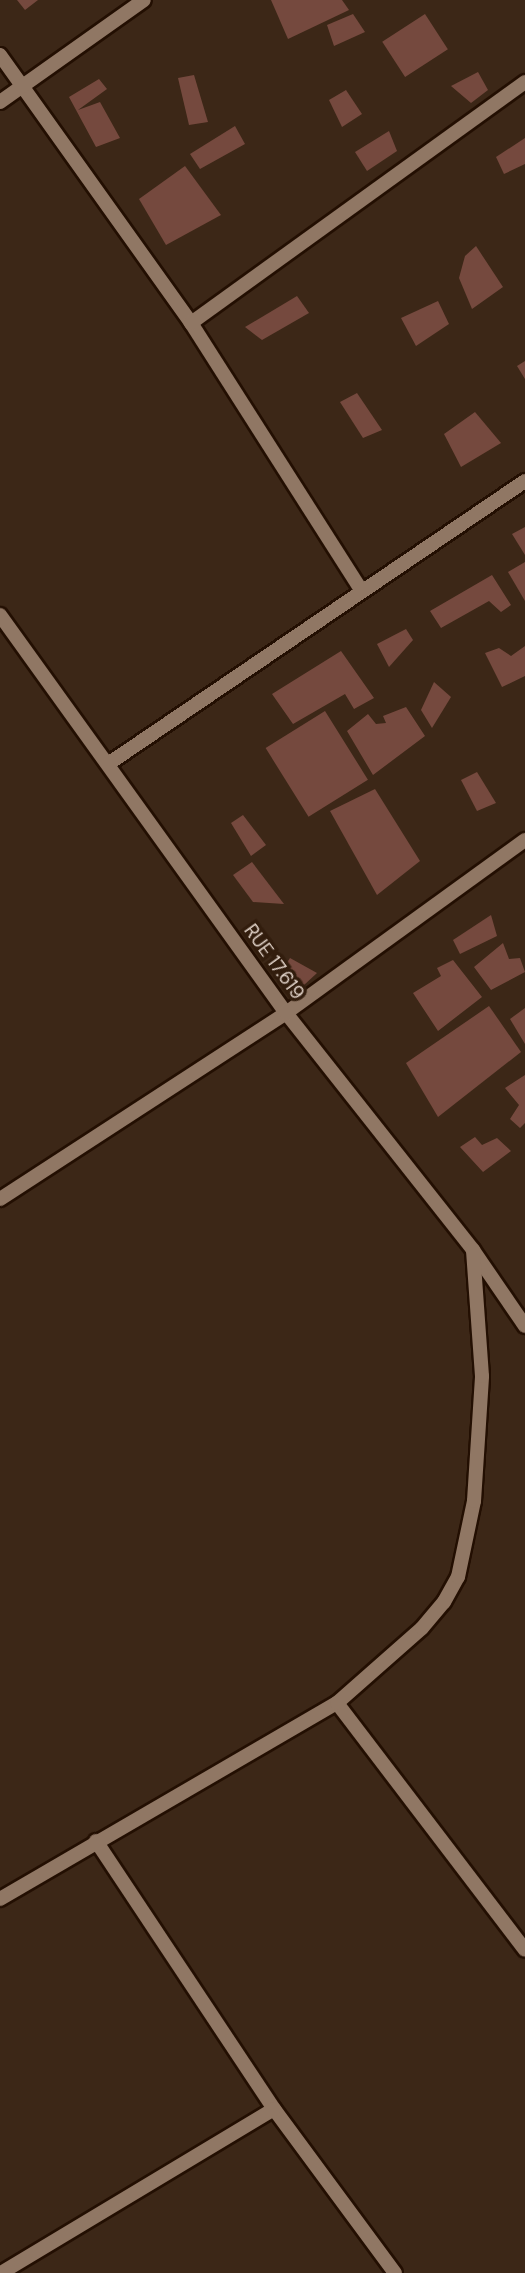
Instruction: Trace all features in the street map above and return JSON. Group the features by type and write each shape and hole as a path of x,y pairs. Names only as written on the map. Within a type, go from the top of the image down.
{"street":[{"path":"0,102 144,0"},
{"path":"0,55 191,323 362,591"},
{"path":"191,323 525,82"},
{"path":"108,764 525,481"},
{"name":"RUE 17.619","path":"0,615 286,1013 473,1250 525,1326"},
{"path":"0,1199 286,1013 525,840"},
{"path":"0,1899 337,1703 422,1628 444,1602 458,1577 474,1502 482,1376 473,1250"},
{"path":"337,1703 525,1950"},
{"path":"96,1842 274,2109 395,2273"},
{"path":"2,2273 274,2109"}],"building":[{"path":"17,0 38,0 25,10"},
{"path":"271,0 342,0 349,10 288,39"},
{"path":"353,14 365,32 334,46 327,25"},
{"path":"425,14 448,49 405,77 382,42"},
{"path":"478,72 488,90 471,103 451,86"},
{"path":"194,75 208,122 189,125 178,78"},
{"path":"99,79 107,89 78,110 100,102 120,138 96,147 69,97"},
{"path":"346,90 362,114 342,127 329,100"},
{"path":"235,126 245,144 200,169 190,154"},
{"path":"389,131 397,151 367,171 355,152"},
{"path":"525,138 525,164 504,174 496,157"},
{"path":"185,166 221,215 166,245 139,199"},
{"path":"476,246 503,287 472,309 459,278 465,256"},
{"path":"297,296 309,313 262,340 245,327"},
{"path":"438,301 449,324 416,346 401,318"},
{"path":"525,361 525,379 517,366"},
{"path":"357,393 382,430 363,438 340,402"},
{"path":"475,412 501,443 461,467 444,434"},
{"path":"525,527 525,555 512,534"},
{"path":"525,562 525,601 508,572"},
{"path":"492,575 511,605 501,612 489,601 441,628 430,611"},
{"path":"406,629 413,640 389,667 377,644"},
{"path":"525,646 525,676 502,687 485,653 499,648 511,656"},
{"path":"341,651 374,698 354,709 345,694 293,724 272,694"},
{"path":"434,682 451,697 432,728 421,710"},
{"path":"406,707 425,736 373,775 347,731 368,714 376,724 386,723 383,716"},
{"path":"325,711 368,780 309,817 266,748"},
{"path":"477,772 496,803 477,811 461,780"},
{"path":"375,789 420,861 377,895 330,811"},
{"path":"243,815 266,845 251,856 231,823"},
{"path":"252,862 284,904 253,902 233,875"},
{"path":"491,915 497,936 460,954 453,940"},
{"path":"503,943 509,959 520,958 525,972 491,990 474,967"},
{"path":"290,958 317,973 303,986 283,969"},
{"path":"453,960 482,997 438,1031 413,993 441,976 437,968"},
{"path":"489,1006 521,1052 438,1117 406,1063"},
{"path":"525,1008 525,1044 510,1019"},
{"path":"525,1075 525,1123 520,1128 510,1119 519,1105 505,1088"},
{"path":"475,1137 482,1145 497,1138 511,1151 483,1172 460,1147"}]}
